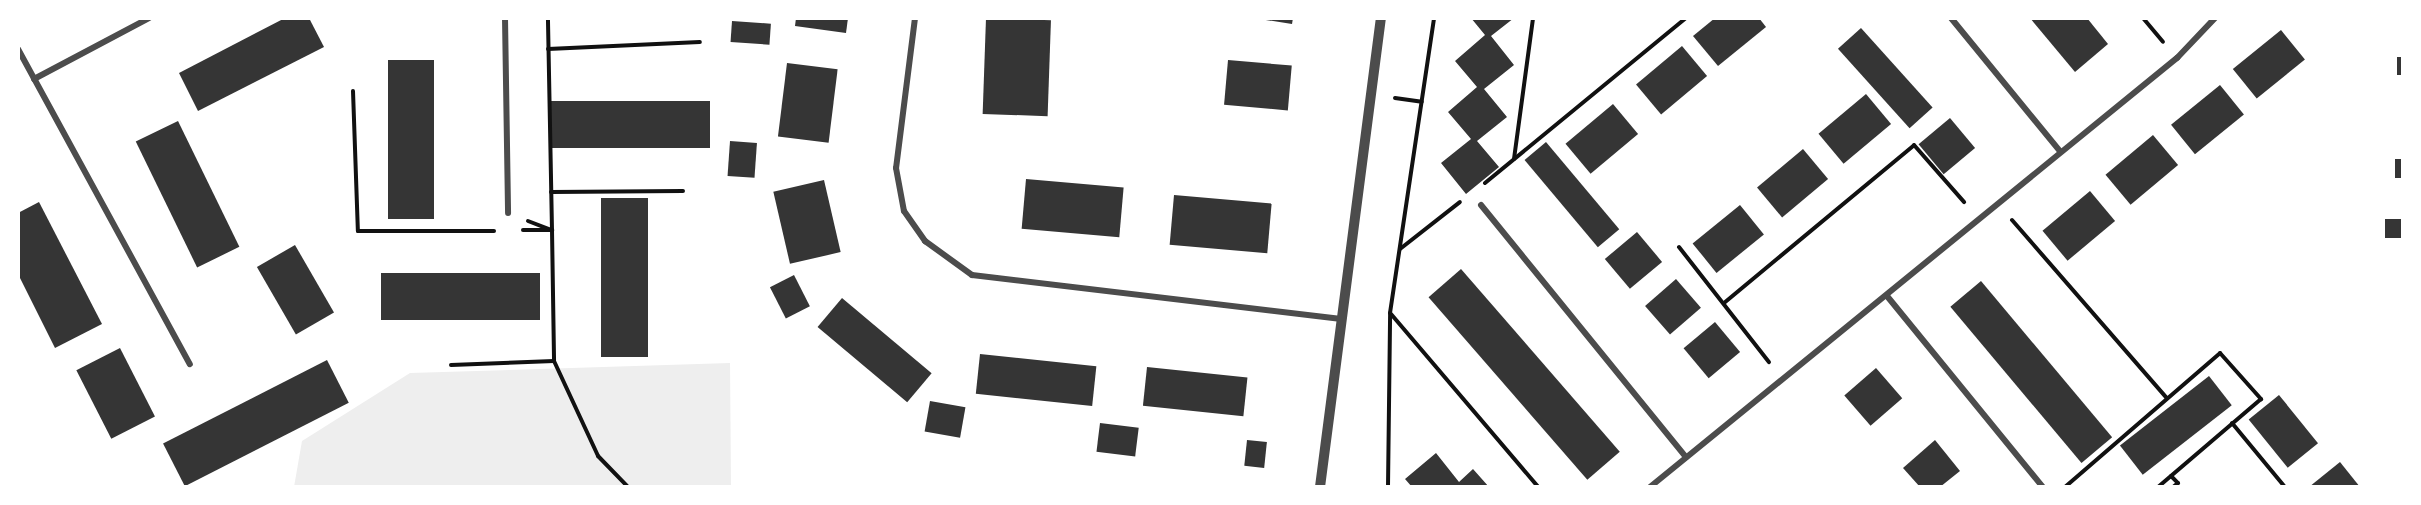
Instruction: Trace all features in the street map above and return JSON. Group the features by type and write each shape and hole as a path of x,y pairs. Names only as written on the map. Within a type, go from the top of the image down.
{"street":[{"path":"34,79 149,18"},
{"path":"505,18 508,213"},
{"path":"915,18 896,168 904,211 925,242 972,275 1341,320"},
{"path":"1320,487 1381,18"},
{"path":"1951,18 2060,151"},
{"path":"1650,487 2177,58 2215,18"},
{"path":"18,49 190,364"},
{"path":"1480,205 1686,457"},
{"path":"1887,296 2043,487"}],"path":[{"path":"548,18 554,361 598,456 627,487"},
{"path":"1388,487 1390,313 1434,18"},
{"path":"1514,160 1533,18"},
{"path":"1479,187 1686,18"},
{"path":"2143,18 2177,58"},
{"path":"548,49 700,42"},
{"path":"353,91 358,231 507,231"},
{"path":"1724,303 1914,145 1979,219"},
{"path":"551,192 683,191"},
{"path":"1399,249 1462,201"},
{"path":"1998,203 2167,398"},
{"path":"508,213 552,230"},
{"path":"518,231 552,230"},
{"path":"1679,247 1782,379"},
{"path":"1390,313 1538,487"},
{"path":"2064,487 2220,353 2261,399 2158,487"},
{"path":"451,365 554,361"},
{"path":"2232,423 2285,487"},
{"path":"2171,476 2178,483 2173,487"}],"shaded area":[{"path":"730,363 731,487 294,487 302,441 410,373"}],"building":[{"path":"285,18 309,18 324,47 198,111 179,73"},
{"path":"796,18 848,18 846,33 795,26"},
{"path":"986,18 1051,20 1048,116 983,114"},
{"path":"1253,18 1293,18 1292,24"},
{"path":"1471,18 1514,18 1491,36 1514,65 1484,89 1507,117 1477,141 1499,167 1466,194 1441,163 1471,139 1448,112 1477,87 1455,61 1485,35"},
{"path":"1715,18 1759,18 1766,27 1718,66 1693,36"},
{"path":"2030,18 2087,18 2108,44 2075,72"},
{"path":"732,21 771,24 769,45 731,42"},
{"path":"1861,28 1933,108 1910,128 1838,49"},
{"path":"2281,30 2305,60 2257,99 2233,69"},
{"path":"1682,46 1707,76 1661,114 1636,85"},
{"path":"2397,57 2403,57 2403,75 2397,75"},
{"path":"388,60 434,60 434,219 388,219"},
{"path":"1228,60 1292,66 1288,110 1224,105"},
{"path":"787,63 838,69 829,143 778,136"},
{"path":"2220,85 2244,115 2195,154 2171,125"},
{"path":"1866,94 1891,124 1844,164 1819,134"},
{"path":"551,101 710,101 710,148 551,148"},
{"path":"1613,104 1638,134 1591,174 1566,144"},
{"path":"1950,118 1975,148 1944,174 1919,144"},
{"path":"178,121 239,247 197,267 136,142"},
{"path":"2153,135 2178,165 2131,205 2106,175"},
{"path":"730,141 757,143 754,178 728,176"},
{"path":"1546,142 1619,229 1598,247 1525,160"},
{"path":"1803,149 1828,179 1782,217 1757,188"},
{"path":"2395,159 2403,159 2403,178 2395,178"},
{"path":"1026,179 1124,188 1119,237 1022,229"},
{"path":"824,180 841,252 790,264 773,192"},
{"path":"2090,191 2115,221 2068,261 2043,231"},
{"path":"1174,195 1272,204 1267,253 1170,245"},
{"path":"601,198 648,198 648,357 601,357"},
{"path":"39,202 102,324 55,348 18,274 18,213"},
{"path":"1740,205 1764,235 1717,273 1693,243"},
{"path":"2385,219 2403,219 2403,238 2385,238"},
{"path":"1637,232 1662,262 1630,289 1605,259"},
{"path":"295,245 334,313 296,335 257,267"},
{"path":"1461,269 1620,452 1587,480 1429,297"},
{"path":"381,273 540,273 540,320 381,320"},
{"path":"794,275 810,306 786,318 770,287"},
{"path":"1676,279 1701,308 1670,335 1645,306"},
{"path":"1981,281 2112,437 2081,463 1950,307"},
{"path":"842,298 932,373 907,402 818,327"},
{"path":"1715,322 1740,352 1709,378 1684,348"},
{"path":"120,348 155,417 111,439 76,370"},
{"path":"980,354 1096,366 1092,406 976,394"},
{"path":"327,360 349,403 185,486 163,444"},
{"path":"1147,367 1247,378 1243,416 1143,406"},
{"path":"1876,368 1902,398 1871,426 1844,396"},
{"path":"2209,376 2232,405 2143,475 2120,446"},
{"path":"2279,395 2318,443 2288,468 2249,420"},
{"path":"930,401 965,407 960,438 925,432"},
{"path":"1100,423 1139,428 1135,457 1096,452"},
{"path":"1247,440 1267,442 1264,468 1244,466"},
{"path":"1935,440 1960,471 1940,487 1920,487 1903,468"},
{"path":"1436,453 1459,482 1473,469 1489,487 1412,487 1405,479"},
{"path":"2340,462 2360,487 2309,487"}]}
